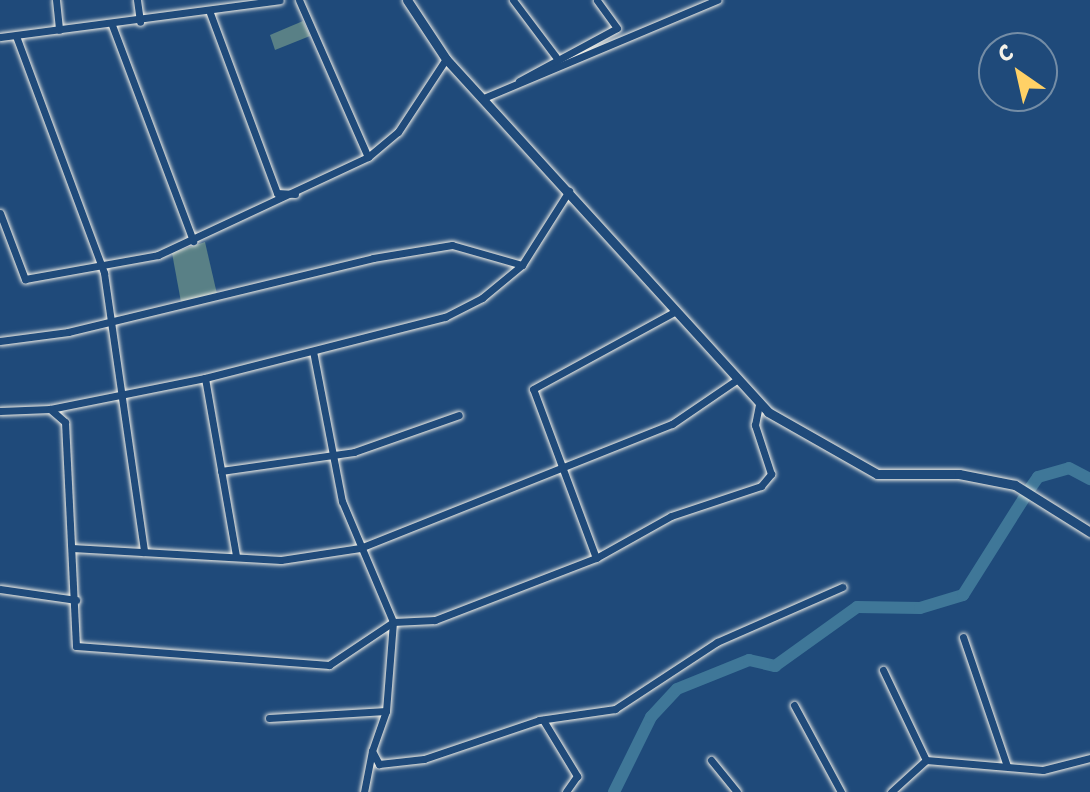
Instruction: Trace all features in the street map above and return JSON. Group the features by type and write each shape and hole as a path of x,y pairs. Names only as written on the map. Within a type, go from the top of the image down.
{"street":[{"path":"56,0 59,30"},
{"path":"137,0 140,22"},
{"path":"220,0 222,11"},
{"path":"0,37 210,13 280,0"},
{"path":"299,0 368,157"},
{"path":"407,0 446,59 486,97 735,381 759,404 877,474 959,474 1015,485 1090,532"},
{"path":"513,0 556,57"},
{"path":"508,88 556,57 617,28 597,0"},
{"path":"486,97 717,0"},
{"path":"210,13 277,193 297,194"},
{"path":"112,25 193,241"},
{"path":"16,36 101,266 125,396 144,552"},
{"path":"1,216 25,279 101,266 193,241 297,194 368,157 398,132 446,59"},
{"path":"0,411 50,409 125,396 445,317 482,298 522,265 569,191"},
{"path":"0,341 452,245 522,265"},
{"path":"596,558 533,389 674,312"},
{"path":"313,351 333,455 360,548 393,622 386,711 372,751 364,792"},
{"path":"205,378 236,556"},
{"path":"72,548 281,560 360,548 672,424 735,381"},
{"path":"50,409 65,422 76,646 329,665 393,622 435,620 596,558 671,516 761,486 771,474 755,425 759,404"},
{"path":"221,471 333,455 459,415"},
{"path":"372,751 379,764 393,765 543,720 633,702 677,664 717,642 842,587"},
{"path":"0,589 76,600"},
{"path":"963,637 1007,766"},
{"path":"883,670 926,760"},
{"path":"794,705 841,792"},
{"path":"269,718 386,711"},
{"path":"543,720 577,776 566,792"},
{"path":"891,792 926,760 1043,770 1090,758"},
{"path":"711,760 737,792"}],"green space":[{"path":"303,21 310,36 275,50 270,35"},
{"path":"205,242 217,294 181,302 172,253"}],"waterway":[{"path":"1029,490 1038,477 1069,468 1090,479"},
{"path":"614,792 651,717 677,689 749,660 775,666 857,607 920,608 963,595 1024,498"}]}
